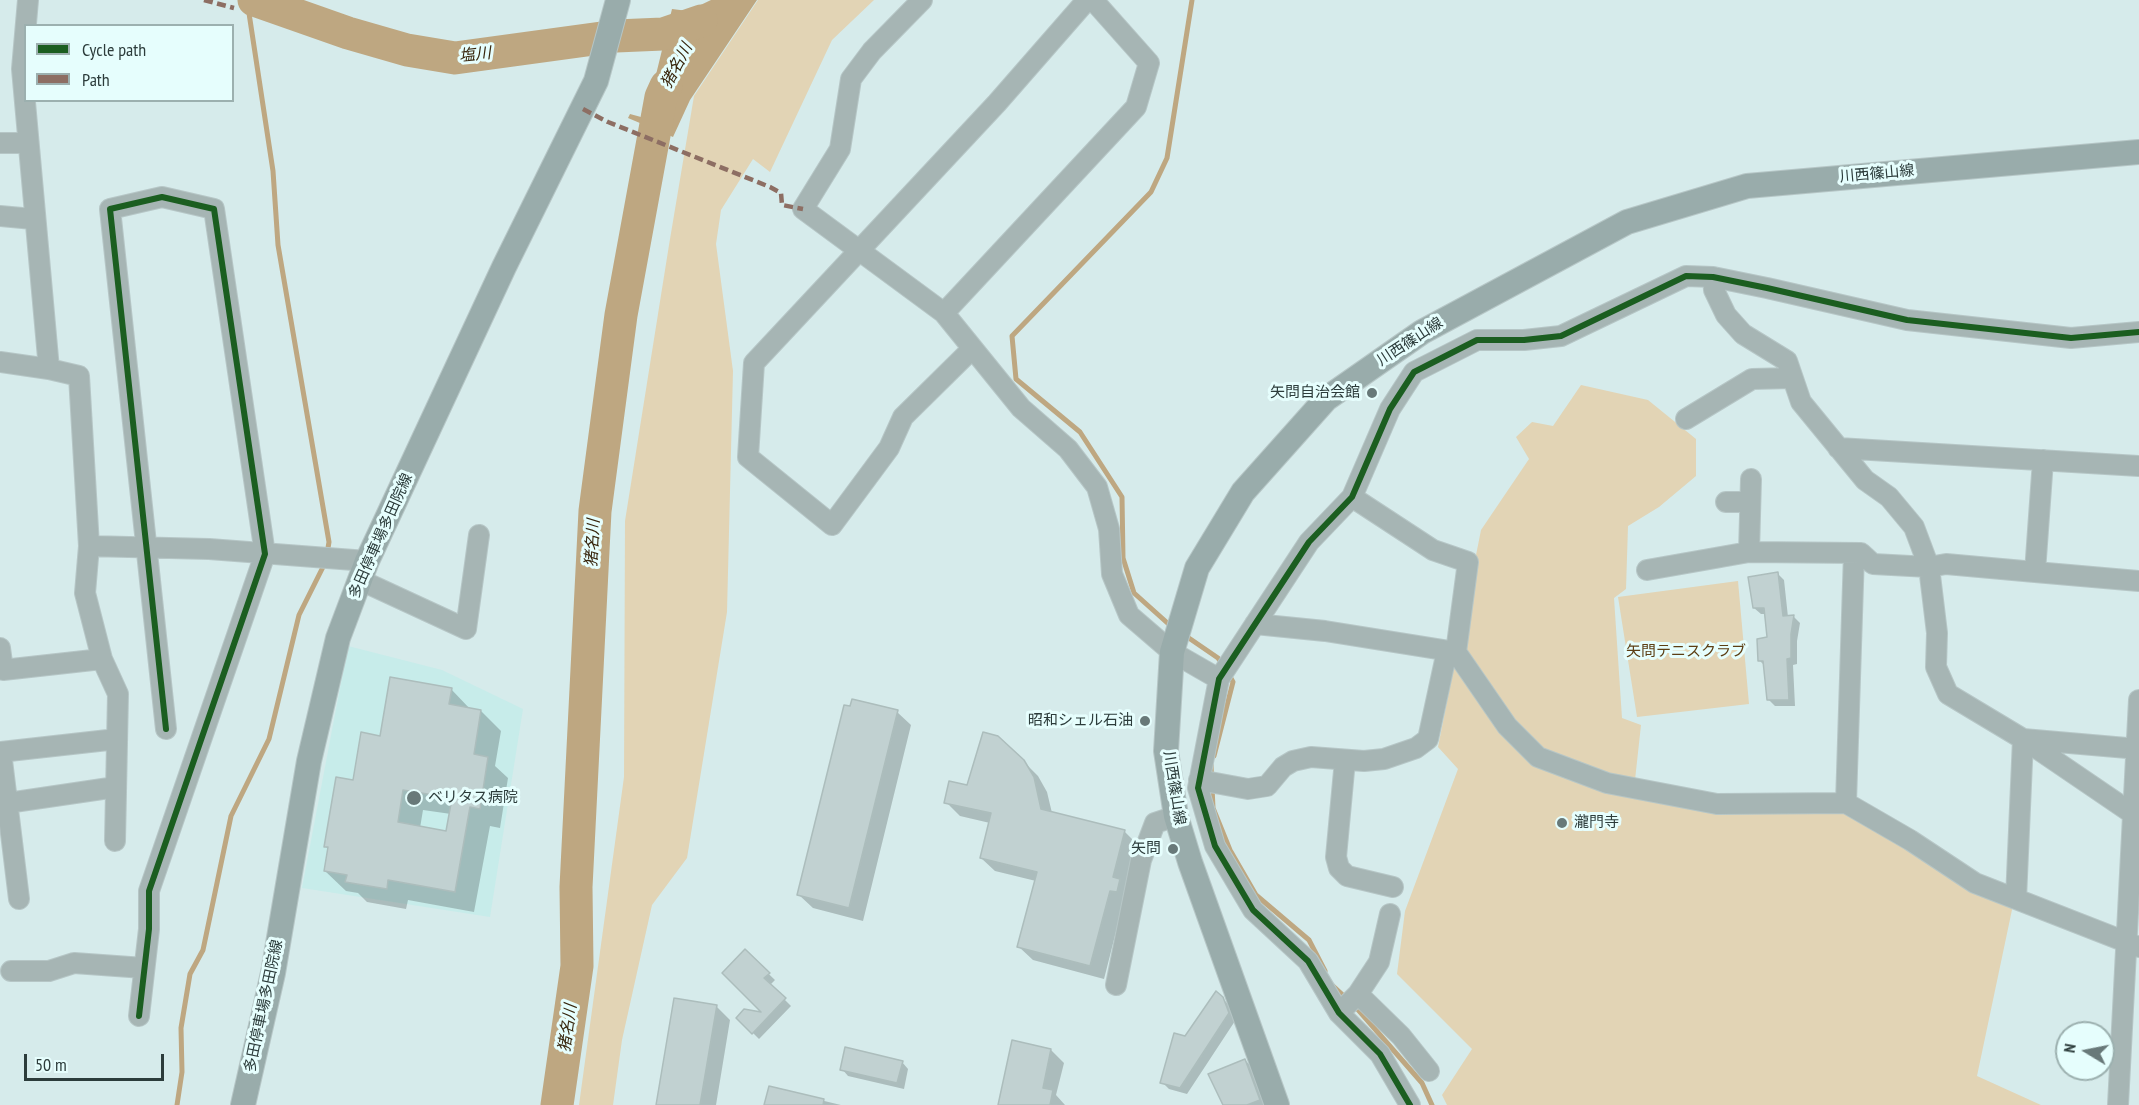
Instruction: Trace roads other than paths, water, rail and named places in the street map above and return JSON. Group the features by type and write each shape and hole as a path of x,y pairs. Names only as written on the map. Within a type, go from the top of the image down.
{"main road":[{"name":"多田停車場多田院線","path":"243,1105 273,973 309,761 338,638 364,571 504,267 596,81 618,0"},
{"name":"川西篠山線","path":"1278,1105 1190,862 1176,816 1166,751 1172,652 1197,568 1243,492 1326,399 1422,332 1627,222 1747,186 2139,152"}],"street":[{"path":"26,24 28,0"},
{"path":"922,0 873,51 851,79 840,149 803,209 944,313 1021,408 1068,448 1097,487 1109,529 1112,574 1129,615 1172,652 1219,680"},
{"path":"972,349 903,417 889,448 832,525 748,457 754,363 997,103 1087,0"},
{"path":"944,313 1136,107 1149,63 1093,0"},
{"path":"24,46 22,69 24,99"},
{"path":"24,102 33,219 49,369"},
{"path":"0,143 27,143"},
{"path":"139,1016 149,891 265,553 214,209 162,197 110,209 166,729"},
{"path":"0,216 33,219"},
{"path":"1410,1105 1380,1054 1339,1013 1308,962 1253,909 1215,846 1198,789 1219,680 1309,542 1352,497 1390,410 1414,372 1477,340 1524,340 1561,336 1686,276 1713,277 1907,320 2071,338 2139,332"},
{"path":"1713,277 1714,290 1726,315 1743,334 1786,361 1801,402 1865,480 1889,497 1914,527 1929,567 1937,633 1936,667 1948,694 2024,739 2135,816"},
{"path":"0,362 80,376 90,546 85,593 102,659 118,694 115,841"},
{"path":"1686,419 1752,378 1792,378"},
{"path":"1838,448 2139,466"},
{"path":"2035,572 2043,460"},
{"path":"1749,552 1751,479"},
{"path":"1200,780 1248,789 1267,786 1283,767 1293,761 1311,757 1345,760 1384,759 1416,748 1428,739 1451,652 1468,562 1433,550 1352,497"},
{"path":"1726,502 1750,502"},
{"path":"90,546 265,553 364,571 466,629 479,535"},
{"path":"1721,557 1647,570 1749,552 1861,553 1873,564 1929,567 1946,564 2139,581"},
{"path":"1846,803 1854,553"},
{"path":"1255,624 1325,632 1451,652 1507,726 1538,757 1597,780 1717,804 1846,803 1910,840 1975,883 2133,944"},
{"path":"0,648 3,670 102,659"},
{"path":"2118,1105 2133,944 2139,700"},
{"path":"19,899 4,804 1,752 117,739"},
{"path":"2024,739 2138,749"},
{"path":"2016,899 2024,739"},
{"path":"1345,760 1336,857 1339,868 1347,876 1393,887"},
{"path":"4,804 116,787"},
{"path":"1116,985 1142,860 1155,823 1176,816"},
{"path":"1339,1013 1358,994 1379,962 1390,914"},
{"path":"11,971 49,971 74,963 144,968"},
{"path":"1358,994 1401,1036 1429,1071"}],"water":[{"path":"711,0 757,0 690,100 673,137 628,118 630,114 641,117 647,90 652,91 672,9 688,11"}],"waterway":[{"path":"247,0 273,171 278,245 329,542 327,554"},
{"name":"塩川","path":"254,0 348,33 407,50 455,58 616,36 663,34 701,21"},
{"path":"1173,628 1134,593 1123,558 1122,497 1080,432 1016,379 1012,336 1151,192 1167,158 1192,0"},
{"name":"猪名川","path":"557,1105 577,966 576,887 595,511 621,315 661,97 666,86"},
{"path":"177,1105 182,1072 181,1028 190,974 203,950 231,816 269,739 299,615 325,563"},
{"path":"1183,634 1218,658 1223,665"},
{"path":"1214,756 1233,682 1228,673"},
{"path":"1211,765 1213,808 1230,850 1256,895 1309,940 1325,971"},
{"path":"1332,985 1347,999"},
{"path":"1354,1005 1422,1083 1432,1105"}],"place":[{"name":"矢問自治会館","path":"1372,393"},
{"name":"昭和シェル石油","path":"1145,721"},
{"name":"ベリタス病院","path":"414,798"},
{"name":"瀧門寺","path":"1562,823"},
{"name":"矢問","path":"1173,849"}],"park label":[{"name":"矢問テニスクラブ","path":"1686,652"}]}
